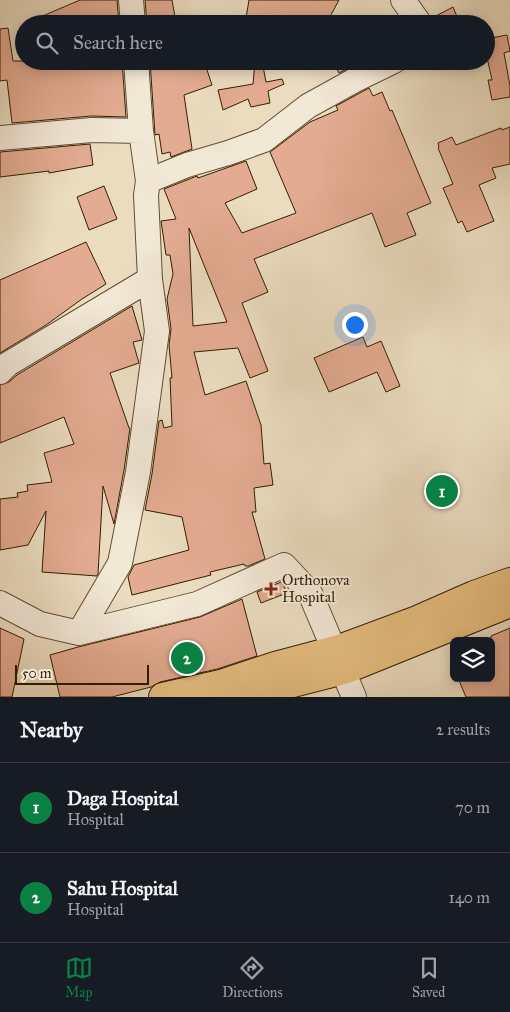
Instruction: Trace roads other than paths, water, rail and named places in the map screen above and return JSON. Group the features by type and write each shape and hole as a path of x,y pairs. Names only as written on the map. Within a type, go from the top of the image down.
{"main road":[{"path":"163,697 221,684 275,666 339,660 417,620 474,595 510,582"},
{"path":"238,697 339,660 510,603"}],"street":[{"path":"131,0 132,15"},
{"path":"403,0 414,15"},
{"path":"79,634 120,563 138,472 157,331 150,279 146,195 148,181 141,131 137,70"},
{"path":"148,181 187,165 264,140 308,106 376,70"},
{"path":"0,138 82,131 141,131"},
{"path":"3,362 150,279"},
{"path":"0,603 40,624 79,634 197,604 284,565 310,592 354,697"}],"place":[{"name":"Daga Hospital","path":"442,491"},
{"name":"Orthonova Hospital","path":"271,589"},
{"name":"Sahu Hospital","path":"187,658"}]}
